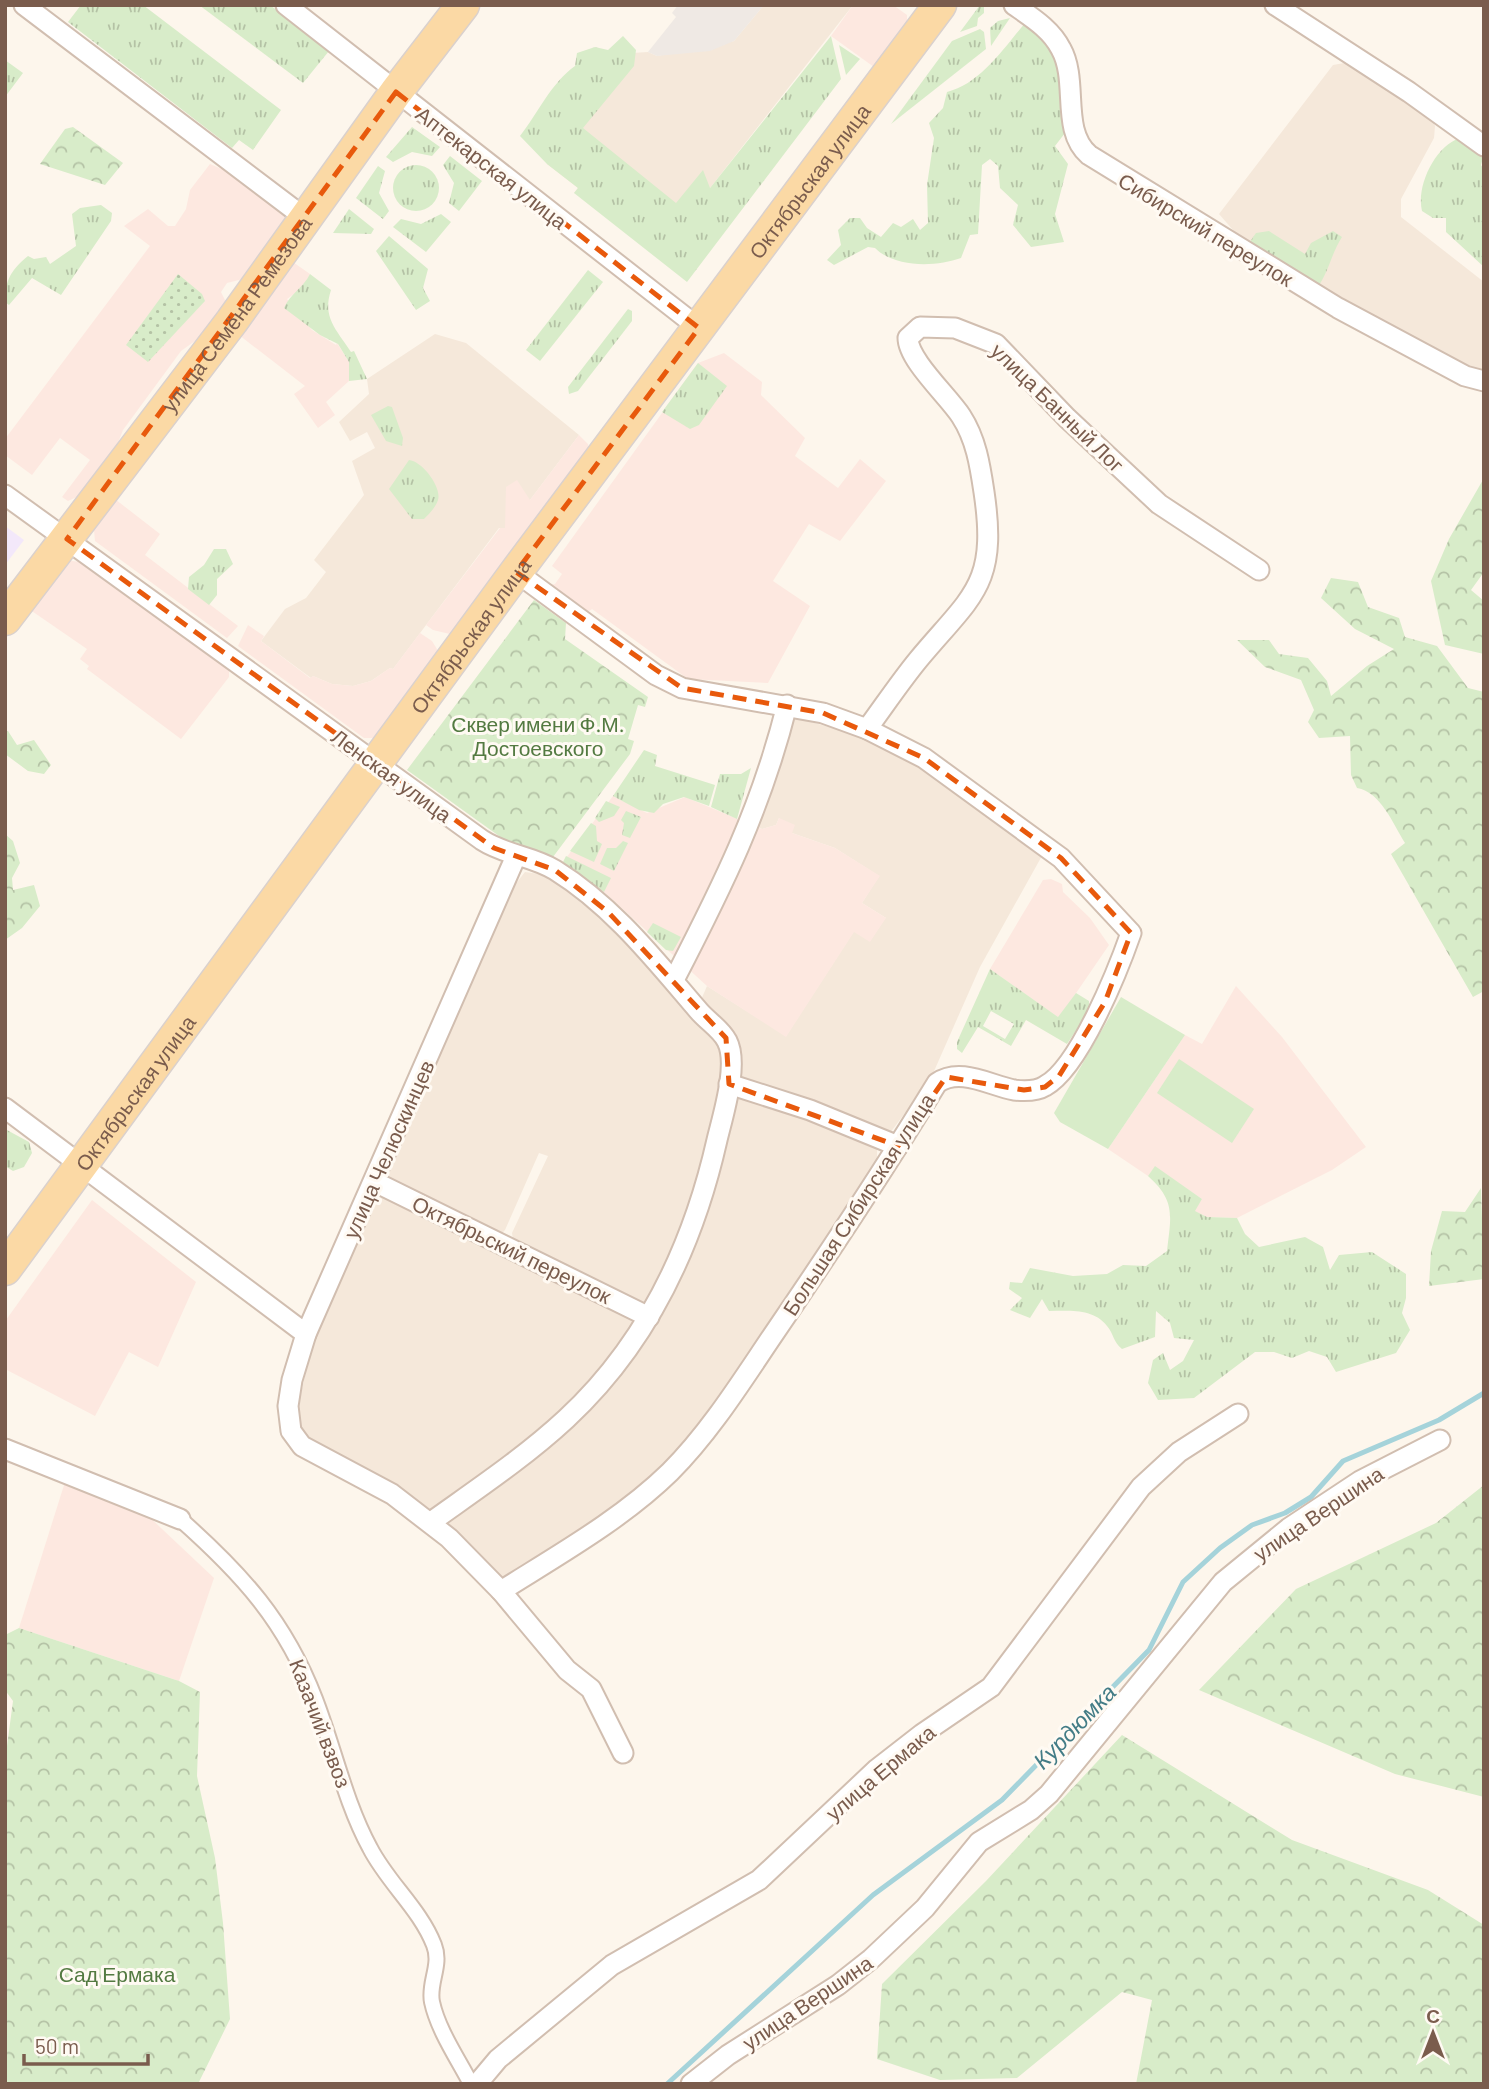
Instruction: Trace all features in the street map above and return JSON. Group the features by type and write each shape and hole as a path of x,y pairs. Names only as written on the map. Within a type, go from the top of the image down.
{"main road":[{"name":"улица Семёна Ремезова","path":"5,619 225,330 396,92 463,5"},
{"name":"Октябрьская улица","path":"5,1269 516,572 940,5"}],"street":[{"path":"24,5 305,218"},
{"name":"Аптекарская улица","path":"286,5 699,328"},
{"name":"Сибирский переулок","path":"1014,5 1042,26 1061,48 1069,74 1075,136 1080,148 1338,308 1465,376 1484,381"},
{"path":"1275,5 1398,85 1484,146"},
{"name":"улица Банный Лог","path":"867,729 918,661 972,599 982,579 987,552 985,496 972,436 960,414 910,351 908,338 920,327 955,328 996,344 1067,418 1159,504 1259,570"},
{"name":"Ленская улица","path":"5,495 488,844 516,856 543,863 574,883 648,950 705,1019 726,1038 730,1055 729,1084 712,1160 692,1229 669,1283 649,1317 601,1383 566,1419 431,1522"},
{"name":"Большая Сибирская улица","path":"501,1591 568,1548 671,1471 710,1424 755,1361 937,1083 946,1076 960,1076 1024,1090 1045,1087 1059,1076 1104,1002 1131,933 1062,858 1038,838 924,758 867,729 823,713 682,688 656,675 516,572"},
{"path":"674,980 752,822 772,766 787,705"},
{"name":"улица Челюскинцев","path":"431,1522 392,1494 302,1446 291,1431 288,1406 292,1380 306,1334 516,856"},
{"path":"729,1084 821,1114 898,1146"},
{"path":"5,1108 306,1334"},
{"name":"Октябрьский переулок","path":"375,1182 649,1317"},
{"name":"улица Ермака","path":"477,2084 498,2059 612,1965 759,1880 877,1769 922,1734 991,1687 1141,1487 1179,1452 1238,1414"},
{"name":"улица Вершина","path":"691,2084 728,2055 838,1985 871,1959 925,1908 979,1842 1031,1810 1049,1794 1200,1607 1251,1557 1360,1481 1440,1440"},
{"name":"Казачий взвоз","path":"5,1449 180,1519 247,1582 264,1602 298,1659 370,1848 414,1909 433,1942 438,1964 432,1989 432,2005 471,2084"},
{"path":"431,1522 501,1591 567,1670 591,1689 623,1753"}],"highlighted area":[{"path":"396,92 699,328 516,572 682,688 823,713 924,758 1061,858 1131,933 1105,1002 1059,1076 1045,1087 1024,1090 946,1077 898,1146 729,1084 726,1038 608,912 555,870 494,848 67,539"}],"shaded area":[{"path":"678,5 764,5 734,41 710,51 657,56 648,52 676,17 672,13"},
{"path":"764,5 853,5 710,188 711,209 574,193 578,188 547,164 632,53 648,52 657,56 734,41"},
{"path":"853,5 893,5 907,15 907,24 874,67 831,36"},
{"path":"1350,62 1429,112 1435,126 1434,138 1401,199 1401,217 1484,282 1484,371 1479,372 1431,350 1247,246 1219,214 1333,65"},
{"path":"210,164 238,176 270,199 288,219 243,279 227,283 221,292 227,304 206,333 181,351 123,430 116,448 81,495 68,501 62,497 90,460 60,438 32,475 5,455 5,439 150,246 124,226 148,209 168,226 175,226 186,209 190,190"},
{"path":"290,260 310,274 304,287 287,299 312,330 336,345 337,343 349,362 349,381 326,402 335,415 318,428 294,394 305,386 239,335"},
{"path":"435,334 466,343 579,435 530,500 505,528 499,528 393,669 390,668 371,681 353,686 332,684 313,676 311,678 261,641 285,609 306,598 326,572 314,560 364,495 352,461 375,448 367,432 350,441 339,422 369,394 367,379"},
{"path":"724,353 762,382 761,395 805,438 795,456 838,488 860,459 886,481 840,541 809,524 773,581 810,606 768,683 688,679 592,609 588,612 550,585 555,584 562,574 552,566 698,363"},
{"path":"579,435 588,444 589,450 454,635 433,630 426,625 500,528 505,528 506,487 517,480 530,500"},
{"path":"111,496 160,534 145,555 238,626 227,638 95,541 93,520"},
{"path":"5,526 24,540 5,565"},
{"path":"63,560 81,562 229,668 229,677 181,739 87,669 89,666 80,659 87,649 26,607"},
{"path":"248,625 264,636 261,641 310,678 313,676 332,684 353,686 371,681 390,668 393,669 420,633 432,641 440,654 375,738 364,738 238,646"},
{"path":"798,718 873,740 943,780 1043,854 980,967 931,1078 890,1133 737,1084 701,1000 707,986 786,1036 854,931 886,918 862,903 879,876 835,848 792,833 779,818 776,825 762,829 756,826 788,723"},
{"path":"613,796 647,813 685,797 762,829 776,825 779,818 795,825 792,833 835,848 880,876 862,903 886,918 870,942 854,932 786,1037 707,986 604,892 563,862"},
{"path":"525,872 546,875 604,921 618,936 636,946 722,1043 726,1059 720,1108 686,1230 656,1297 643,1307 513,1240 512,1233 548,1156 539,1153 505,1230 500,1235 390,1184 386,1176 514,886"},
{"path":"1051,879 1062,884 1063,892 1090,918 1109,945 1059,1018 990,969 1043,880"},
{"path":"1236,986 1282,1037 1366,1147 1332,1170 1237,1218 1207,1217 1194,1211 1202,1199 1155,1167 1148,1176 1108,1149 1185,1035 1202,1044"},
{"path":"736,1092 873,1141 877,1148 877,1165 750,1353 681,1449 656,1477 512,1577 496,1576 444,1522 540,1448 643,1333"},
{"path":"382,1195 633,1315 638,1328 547,1432 441,1509 430,1509 391,1483 304,1438 298,1424 297,1409 314,1339 376,1197"},
{"path":"92,1200 196,1282 158,1367 129,1352 95,1416 5,1369 6,1320"},
{"path":"65,1482 144,1512 214,1578 179,1681 19,1628"}],"green space":[{"path":"81,5 143,5 281,110 253,150 239,140 232,148 68,22"},
{"path":"199,5 270,5 329,51 303,83"},
{"path":"980,5 984,5 984,13 978,18 977,26 960,32"},
{"path":"1010,18 991,46 990,28 998,21"},
{"path":"1025,23 1056,47 1062,81 1065,133 1055,146 1068,164 1055,214 1064,242 1031,247 1013,225 1018,205 1000,188 998,166 990,159 982,165 978,234 970,235 961,258 940,263 916,264 893,259 875,248 868,247 834,265 827,260 841,245 838,230 850,218 860,218 867,228 881,237 893,223 901,227 913,219 920,230 928,223 927,185 934,138 929,123 943,108 947,92 959,88 981,73"},
{"path":"980,29 984,32 986,49 891,124 952,41"},
{"path":"623,36 636,50 634,66 583,128 676,203 703,170 710,188 831,36 841,79 687,282 574,193 578,188 547,164 520,136 552,90 575,66 577,53 595,47 608,50"},
{"path":"839,45 860,59 846,75"},
{"path":"5,60 23,73 5,97"},
{"path":"73,127 123,163 105,185 40,164 65,129"},
{"path":"412,127 440,147 432,156 412,152 393,162 386,157"},
{"path":"1460,138 1484,154 1481,165 1484,170 1484,267 1446,232 1446,218 1433,218 1422,211 1422,190 1429,168 1443,149"},
{"path":"450,156 482,181 459,211 449,203 454,183 443,165"},
{"path":"416,165 432,172 439,188 432,204 416,211 400,204 393,188 400,172"},
{"path":"378,166 385,171 379,193 389,211 383,219 356,198"},
{"path":"101,205 112,213 111,221 61,295 32,278 9,305 5,302 8,281 17,266 28,256 34,259 46,257 50,264 76,246 72,214 80,208"},
{"path":"349,209 374,229 371,234 333,233"},
{"path":"441,214 451,222 426,252 393,227 401,219 421,224"},
{"path":"1269,231 1305,254 1311,243 1333,231 1342,237 1317,288 1247,246 1256,233"},
{"path":"389,236 428,269 423,288 430,301 416,310 376,251"},
{"path":"588,270 603,282 540,361 526,350"},
{"path":"178,274 202,294 205,301 148,362 126,345"},
{"path":"310,274 331,290 329,315 351,352 354,351 367,379 349,381 349,362 338,344 320,335 284,308"},
{"path":"628,309 632,311 632,321 578,391 569,394 568,387"},
{"path":"698,363 727,386 699,425 690,429 662,412"},
{"path":"388,406 392,407 403,438 402,446 386,441 371,415"},
{"path":"409,460 425,470 437,488 437,503 424,519 412,519 389,489"},
{"path":"1484,478 1484,572 1471,590 1484,601 1484,654 1445,645 1431,581 1449,539"},
{"path":"214,549 226,549 233,564 217,579 217,595 209,605 188,589 189,577 204,565"},
{"path":"1331,578 1358,582 1368,607 1399,618 1405,637 1437,646 1468,688 1484,692 1484,991 1473,997 1391,854 1405,843 1380,802 1357,788 1351,775 1350,736 1319,738 1308,722 1314,710 1301,680 1265,667 1237,640 1269,640 1279,654 1308,658 1327,681 1331,696 1367,666 1394,649 1355,629 1321,598"},
{"name":"Сквер имени Ф.М. Достоевского","path":"534,600 566,623 565,639 648,697 645,707 638,705 628,739 634,741 630,754 553,857 506,841 407,770"},
{"path":"8,731 17,745 34,740 51,765 44,774 28,771 5,754 5,732"},
{"path":"644,750 657,755 655,766 715,785 709,806 684,797 663,804 654,813 639,810 613,796"},
{"path":"751,768 737,819 711,807 720,774 741,774"},
{"path":"606,801 620,807 614,816 599,822 595,818"},
{"path":"626,811 641,817 630,838 622,835 624,823 621,820"},
{"path":"591,823 596,826 597,841 602,844 594,862 570,851"},
{"path":"5,834 13,841 20,863 12,878 13,890 34,885 40,906 22,928 5,940"},
{"path":"623,841 628,843 614,871 600,864 607,848 616,848"},
{"path":"566,856 611,878 604,892 563,862"},
{"path":"653,923 681,937 673,951 666,950 647,932"},
{"path":"990,969 1058,1017 1076,993 1089,1001 1089,1011 1067,1044 1026,1020 1011,1046 978,1027 962,1053 957,1049 957,1042","holes":["991,1011 1014,1024 1005,1039 983,1026"]},
{"path":"1121,997 1185,1035 1108,1149 1060,1122 1054,1113"},
{"path":"1179,1059 1254,1109 1232,1143 1157,1093"},
{"path":"5,1129 29,1142 32,1153 24,1167 13,1171 5,1166"},
{"path":"1155,1166 1202,1199 1195,1211 1207,1217 1237,1218 1245,1234 1259,1247 1305,1237 1323,1247 1330,1270 1339,1255 1372,1252 1406,1274 1406,1298 1402,1313 1410,1330 1396,1353 1336,1372 1327,1357 1309,1351 1292,1358 1274,1352 1255,1352 1194,1398 1158,1400 1148,1383 1153,1360 1163,1353 1170,1370 1183,1361 1194,1340 1174,1338 1170,1323 1156,1311 1155,1337 1122,1349 1107,1326 1088,1313 1049,1311 1042,1299 1030,1318 1010,1310 1022,1298 1009,1289 1010,1282 1022,1283 1030,1268 1073,1276 1107,1274 1123,1265 1146,1266 1167,1251 1170,1210 1163,1193 1148,1176"},
{"path":"1481,1188 1484,1279 1429,1286 1431,1251 1442,1211 1465,1212"},
{"path":"1484,1485 1484,1797 1395,1774 1199,1690 1296,1589 1436,1523"},
{"name":"Сад Ермака","path":"19,1628 179,1681 200,1692 197,1776 215,1858 230,2019 198,2084 5,2084 5,1761 13,1701 5,1690 5,1635"},
{"path":"1122,1735 1292,1840 1428,1890 1484,1925 1484,2084 1136,2084 1152,2000 1122,1992 1017,2078 940,2080 877,2059 882,1984 986,1881"}],"waterway":[{"name":"Курдюмка","path":"667,2084 873,1895 1002,1800 1149,1650 1183,1582 1220,1548 1252,1525 1285,1513 1311,1497 1343,1461 1439,1420 1484,1393"}]}
